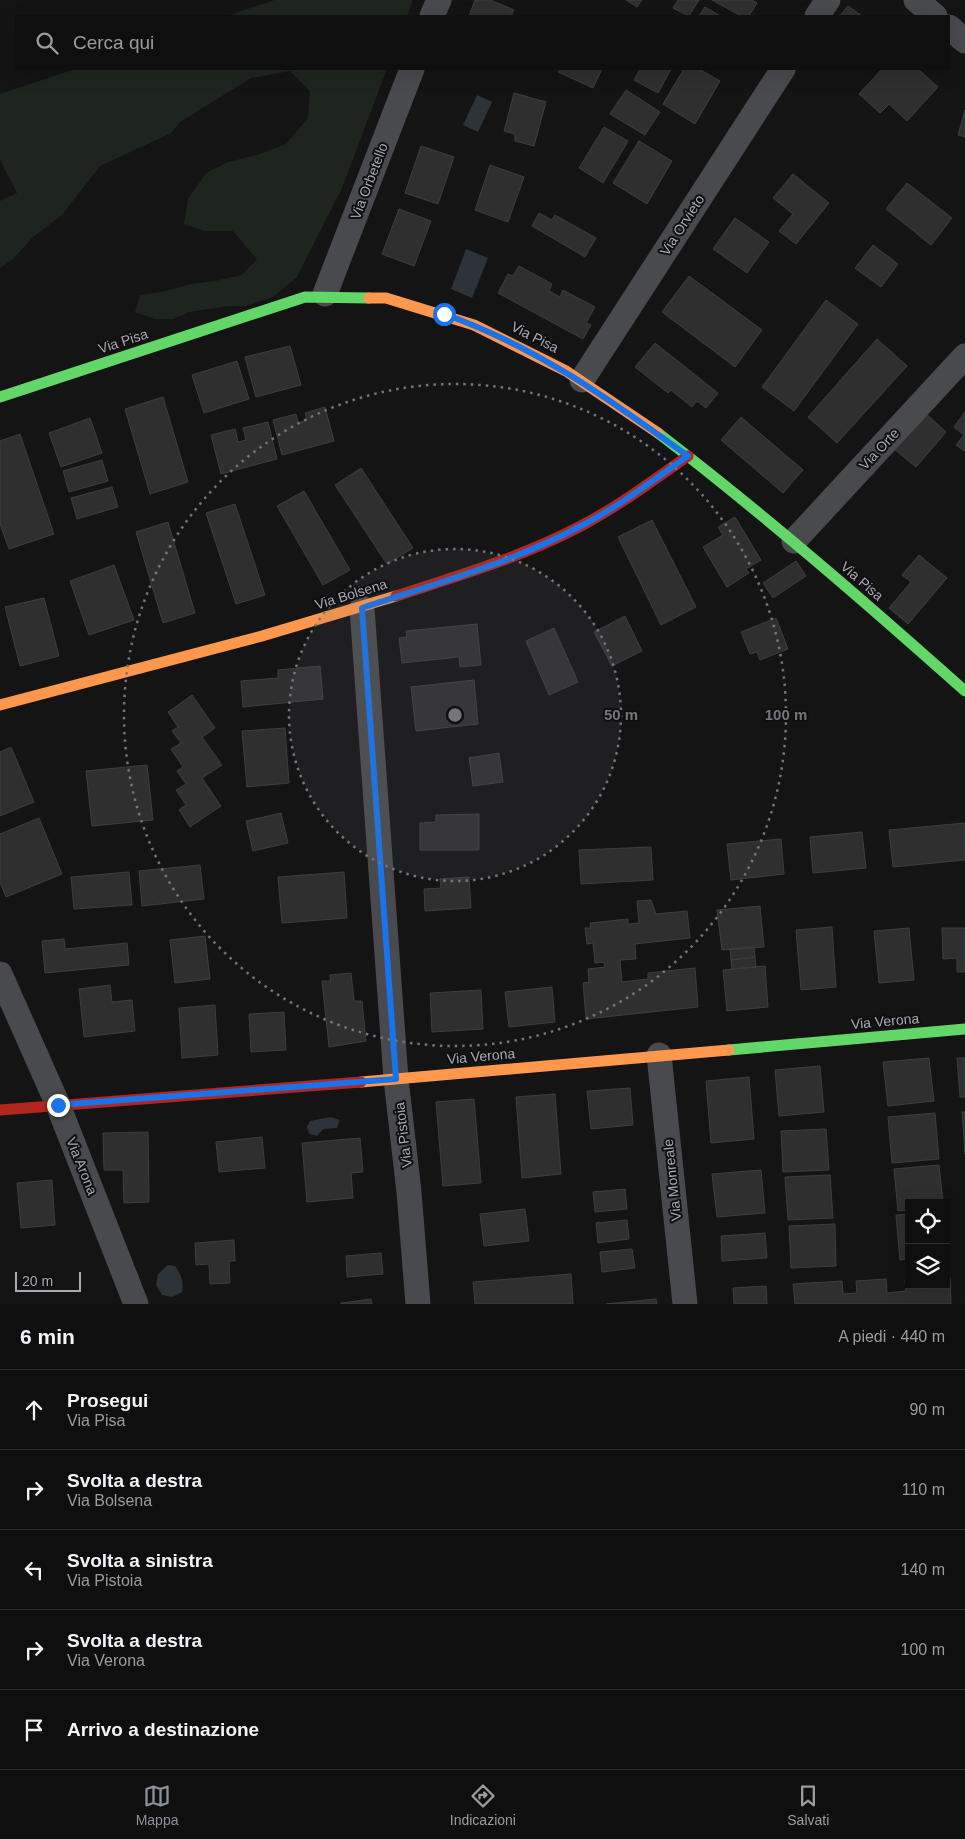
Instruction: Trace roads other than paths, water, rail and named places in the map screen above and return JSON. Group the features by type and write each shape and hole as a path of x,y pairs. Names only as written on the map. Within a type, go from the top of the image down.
{"street":[{"path":"432,15 439,0"},
{"path":"818,15 828,0"},
{"path":"916,0 934,15"},
{"path":"950,28 965,41"},
{"name":"Via Orbetello","path":"325,294 412,70"},
{"name":"Via Orvieto","path":"582,380 782,70"},
{"name":"Via Pisa","path":"0,398 286,302 325,294 375,297 444,314 509,340 582,380 688,456 794,541 965,690"},
{"name":"Via Orte","path":"794,541 965,356"},
{"name":"Via Bolsena","path":"0,705 362,608 487,566 565,534 616,506 688,456"},
{"name":"Via Pistoia","path":"362,608 396,1079 409,1192 418,1304"},
{"name":"Via Arona","path":"0,974 58,1105 136,1304"},
{"name":"Via Verona","path":"0,1110 396,1079 965,1029"},
{"name":"Via Monreale","path":"659,1055 685,1304"}]}
